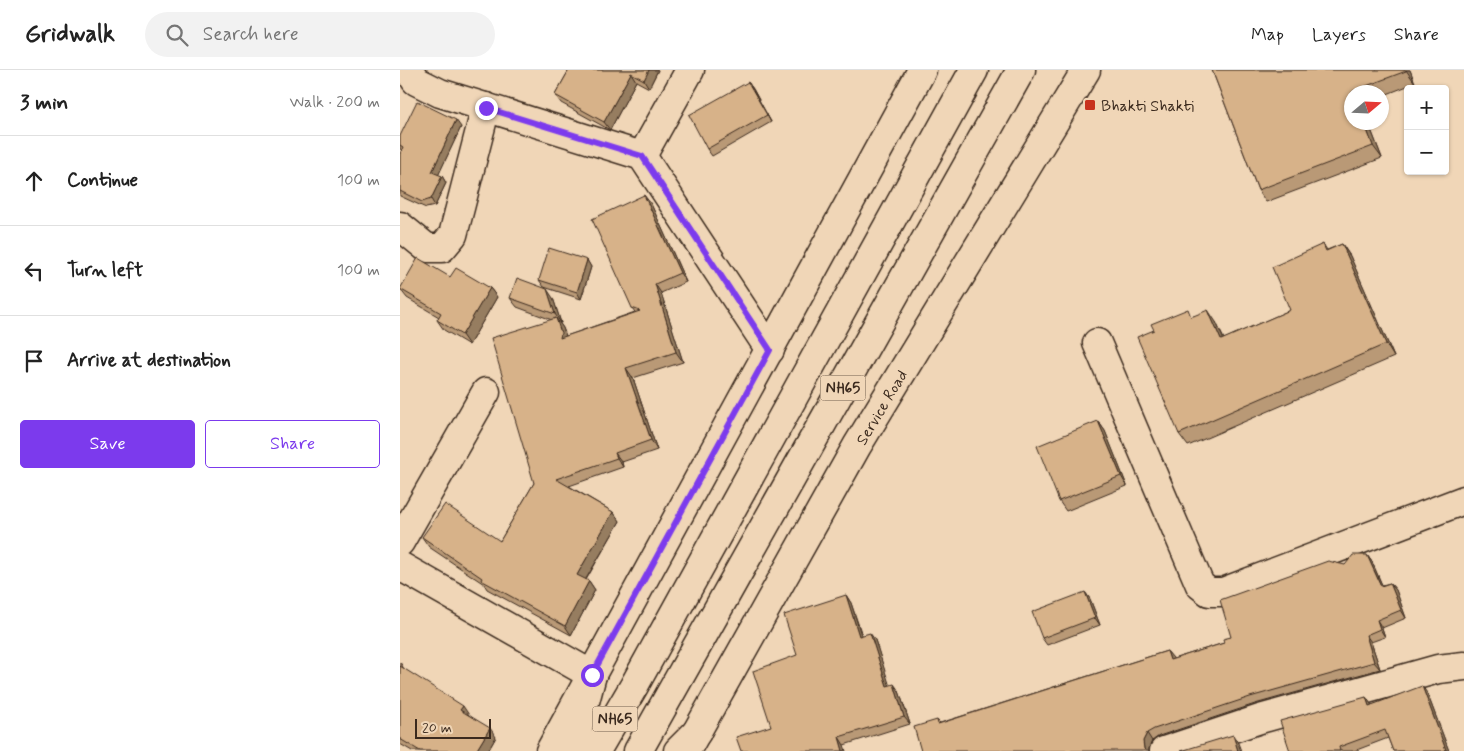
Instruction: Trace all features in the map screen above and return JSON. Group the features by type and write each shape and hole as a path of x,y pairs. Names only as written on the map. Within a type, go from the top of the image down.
{"main road":[{"path":"408,70 416,81 440,93 642,156 770,350"},
{"path":"642,156 690,70"},
{"path":"550,751 922,70"},
{"name":"NH65","path":"596,751 634,686 974,70"},
{"name":"NH65","path":"638,751 1021,70"},
{"name":"Service Road","path":"678,751 692,742 857,446 1086,70"},
{"path":"400,226 427,248 442,248 453,236 486,108"},
{"path":"1097,343 1200,585 1209,592 1223,592 1464,500"},
{"path":"400,542 486,392"},
{"path":"400,566 592,675"},
{"path":"1175,749 1260,719 1438,669 1464,666"},
{"path":"572,751 592,675"}],"building":[{"path":"569,70 649,70 644,80 631,73 604,122 555,95"},
{"path":"1212,70 1406,70 1369,85 1344,85 1344,130 1367,130 1373,146 1258,190"},
{"path":"748,82 767,115 707,149 689,115"},
{"path":"417,101 456,120 432,172 442,176 431,199 422,202 400,191 400,154 403,147 400,145 400,136"},
{"path":"644,195 680,273 655,284 676,352 626,368 651,440 615,453 617,458 556,479 613,512 577,575 589,581 565,626 481,580 482,578 422,537 445,504 500,541 534,483 491,338 556,318 561,333 560,338 640,311 632,308 592,219"},
{"path":"1323,244 1326,251 1342,244 1386,344 1179,434 1137,337 1154,330 1151,324 1188,309 1191,317 1208,310 1221,340 1290,310 1272,267"},
{"path":"549,248 587,260 577,292 539,280"},
{"path":"418,258 450,277 456,268 490,288 462,335 437,320 441,313 400,289"},
{"path":"517,278 547,289 555,314 510,298"},
{"path":"1098,421 1121,476 1059,501 1037,446"},
{"path":"1353,555 1367,555 1381,586 1390,583 1401,610 1377,620 1380,629 1366,635 1374,662 1250,697 1154,729 1147,733 1143,741 1146,751 921,751 914,727 937,720 938,724 1167,651 1170,660 1224,643 1223,639 1231,637 1220,600 1328,561 1345,565"},
{"path":"1085,592 1095,618 1042,638 1032,612"},
{"path":"846,595 859,636 870,633 887,686 894,684 904,717 839,737 843,751 741,751 736,737 771,726 753,671 797,655 784,615"},
{"path":"400,666 463,706 460,710 490,728 476,751 420,751 400,739"},
{"path":"1422,686 1446,750 1393,751 1385,730 1339,747 1340,751 1290,751 1280,721 1366,697 1369,706"},
{"path":"1233,735 1238,751 1181,751"}],"place":[{"name":"Bhakti Shakti","path":"1090,105"}],"route":[{"path":"486,108 642,156 674,201 770,350 592,675"}]}
